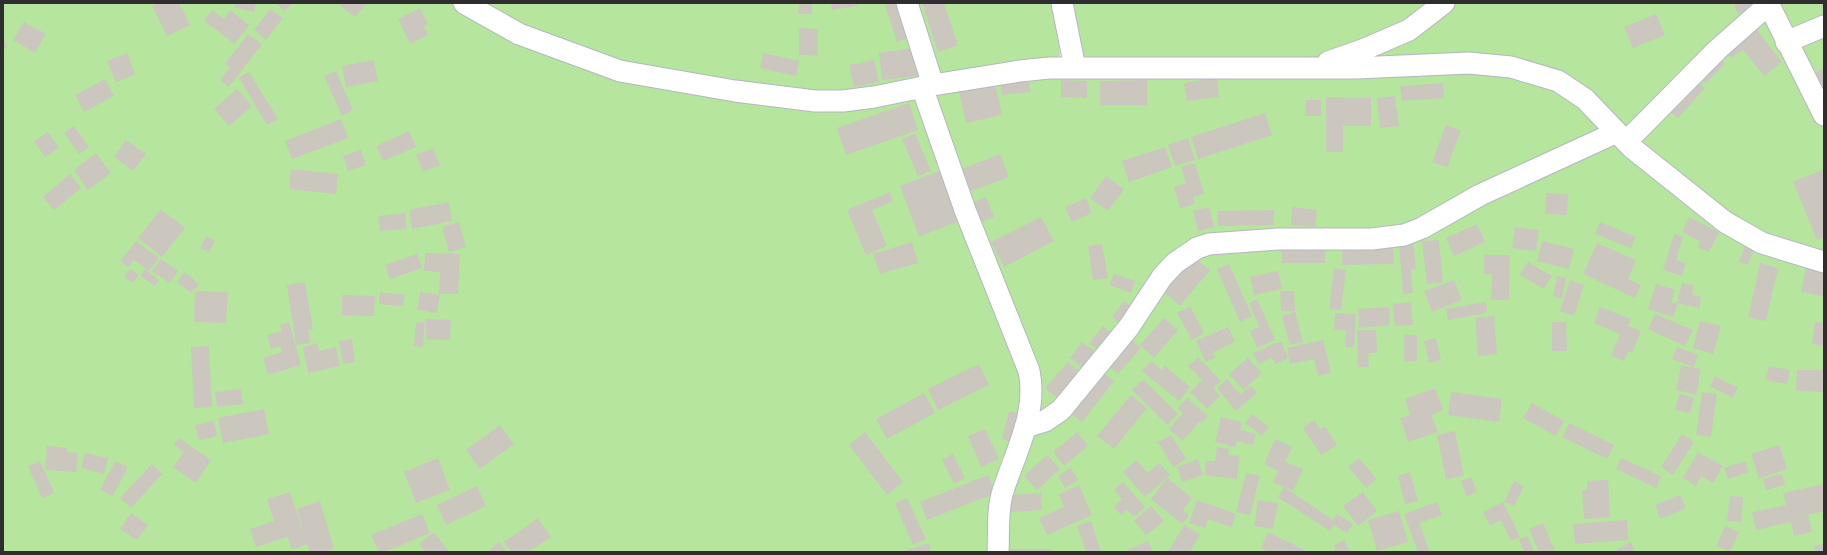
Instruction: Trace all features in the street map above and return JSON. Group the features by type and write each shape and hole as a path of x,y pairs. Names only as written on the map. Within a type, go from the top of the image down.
{"street":[{"path":"464,3 519,34 620,71 735,91 815,101 843,101 874,97 928,86 1020,71 1076,68 1312,68 1469,63 1511,67 1558,81 1585,99 1621,137 1725,222 1762,244 1824,262"},
{"path":"907,3 928,86 965,210 1029,370 1031,388 1022,443 1002,492 998,552"},
{"path":"1062,3 1076,68"},
{"path":"1312,68 1387,41 1409,30 1444,3"},
{"path":"1025,427 1045,421 1061,410 1129,327 1162,277 1175,263 1196,248 1210,244 1278,239 1372,239 1404,235 1422,228 1487,192 1621,137 1768,4 1824,115"},
{"path":"1786,42 1824,26"}],"green space":[{"path":"3,3 1824,3 1824,552 3,552","holes":["1056,21 1073,46 1099,69 999,71 1060,56"]}],"building":[{"path":"159,3 179,3 190,25 167,36 152,6"},
{"path":"235,3 256,3 254,12 234,7"},
{"path":"276,3 293,3 284,11"},
{"path":"342,3 366,3 356,17 340,6"},
{"path":"799,3 812,3 812,14 798,14"},
{"path":"831,3 857,3 857,6 832,10"},
{"path":"892,3 904,3 915,36 897,42 885,5"},
{"path":"922,3 944,3 958,45 938,52"},
{"path":"1733,3 1754,3 1755,6 1738,14"},
{"path":"1820,3 1824,3 1824,12"},
{"path":"420,8 428,24 424,26 428,35 410,44 398,19"},
{"path":"270,9 283,18 266,40 254,30"},
{"path":"212,10 224,19 230,10 249,25 235,44 204,21"},
{"path":"1656,14 1665,35 1633,48 1624,27"},
{"path":"24,22 46,34 35,53 13,40"},
{"path":"1753,25 1782,62 1764,76 1743,50 1731,58 1723,48"},
{"path":"799,28 818,29 818,56 799,55"},
{"path":"248,34 262,44 229,87 220,80 230,67 225,64"},
{"path":"3,38 7,47 3,49"},
{"path":"922,47 925,75 882,80 879,53"},
{"path":"127,53 135,74 116,82 107,61"},
{"path":"763,53 799,61 796,76 760,68"},
{"path":"1717,55 1725,64 1706,83 1697,75"},
{"path":"374,60 378,81 346,87 342,66"},
{"path":"874,60 879,82 854,87 849,65"},
{"path":"1824,68 1824,96 1812,75"},
{"path":"336,71 353,110 342,116 324,76"},
{"path":"249,72 278,119 267,125 239,78"},
{"path":"1029,77 1030,92 1002,95 1000,80"},
{"path":"1217,78 1219,97 1187,101 1184,83"},
{"path":"105,79 114,96 84,112 75,95"},
{"path":"994,79 1002,115 966,123 958,88"},
{"path":"1694,79 1705,88 1678,118 1667,109"},
{"path":"1061,80 1087,81 1087,98 1061,97"},
{"path":"1147,80 1147,105 1100,105 1100,81"},
{"path":"1443,83 1444,98 1402,101 1400,86"},
{"path":"237,89 252,106 229,126 214,109"},
{"path":"1395,96 1399,126 1380,128 1377,98"},
{"path":"1326,97 1371,98 1371,126 1343,126 1343,152 1326,152"},
{"path":"1306,100 1321,100 1321,116 1305,116"},
{"path":"909,103 918,130 846,155 837,128"},
{"path":"1265,113 1272,135 1198,159 1191,137"},
{"path":"341,119 348,138 292,159 285,141"},
{"path":"1446,125 1461,131 1447,167 1432,162"},
{"path":"74,126 89,147 79,154 64,133"},
{"path":"409,131 416,147 383,161 376,146"},
{"path":"48,132 59,148 45,157 34,141"},
{"path":"915,133 931,171 918,176 902,139"},
{"path":"1188,138 1195,160 1175,166 1168,145"},
{"path":"126,140 146,154 133,171 114,157"},
{"path":"1165,147 1172,167 1129,182 1122,161"},
{"path":"433,148 440,165 423,172 416,155"},
{"path":"361,150 366,165 348,171 343,156"},
{"path":"96,153 111,173 88,190 74,170"},
{"path":"1000,154 1009,177 971,191 962,169"},
{"path":"1195,163 1204,194 1193,197 1195,204 1180,208 1174,187 1186,183 1181,167"},
{"path":"291,169 338,174 336,194 289,189"},
{"path":"1824,169 1824,237 1817,240 1793,182"},
{"path":"939,171 959,221 919,237 900,186"},
{"path":"70,174 81,188 54,210 43,197"},
{"path":"1106,176 1124,189 1108,211 1090,198"},
{"path":"890,192 893,201 872,210 887,246 866,255 847,210"},
{"path":"1546,193 1568,194 1567,215 1545,214"},
{"path":"986,197 994,217 979,223 971,203"},
{"path":"1086,198 1092,213 1072,222 1065,207"},
{"path":"449,202 452,221 412,229 409,210"},
{"path":"1209,207 1214,227 1198,231 1193,211"},
{"path":"1292,207 1317,210 1315,227 1291,225"},
{"path":"161,209 185,228 162,257 138,238"},
{"path":"1274,210 1274,225 1218,226 1218,211"},
{"path":"405,213 407,229 380,231 378,216"},
{"path":"1041,217 1054,241 1004,267 991,242"},
{"path":"1689,217 1719,232 1709,252 1698,247 1700,241 1682,232"},
{"path":"459,222 466,247 449,252 442,227"},
{"path":"1600,222 1636,237 1631,248 1595,234"},
{"path":"1477,224 1485,242 1454,256 1446,238"},
{"path":"1515,227 1539,230 1536,251 1512,248"},
{"path":"1674,234 1683,237 1676,260 1686,263 1682,276 1663,270"},
{"path":"206,236 215,241 209,252 200,248"},
{"path":"1439,240 1443,282 1427,284 1422,241"},
{"path":"136,241 159,258 149,271 134,260 128,267 120,261"},
{"path":"1282,241 1325,242 1325,263 1282,263"},
{"path":"1542,241 1574,249 1569,269 1537,261"},
{"path":"912,242 918,263 880,274 873,254"},
{"path":"1413,243 1416,269 1411,270 1413,293 1403,294 1399,244"},
{"path":"1597,243 1636,260 1628,279 1641,285 1635,298 1583,274"},
{"path":"1102,244 1108,278 1093,280 1088,246"},
{"path":"1393,246 1394,264 1342,265 1342,247"},
{"path":"1745,246 1754,249 1748,265 1739,262"},
{"path":"425,253 460,254 458,294 439,294 440,272 424,271"},
{"path":"417,254 422,268 390,279 385,265"},
{"path":"1191,255 1210,270 1180,306 1161,290"},
{"path":"1484,255 1510,255 1509,300 1491,300 1492,274 1484,274"},
{"path":"161,259 178,271 170,283 152,271"},
{"path":"1528,262 1552,276 1544,289 1520,275"},
{"path":"1760,263 1778,268 1766,321 1748,317"},
{"path":"1229,264 1252,316 1240,322 1217,269"},
{"path":"1806,267 1824,270 1824,296 1801,292"},
{"path":"1334,268 1346,270 1341,310 1329,309"},
{"path":"130,269 139,275 133,283 124,277"},
{"path":"145,269 159,280 155,286 140,276"},
{"path":"1278,271 1282,289 1254,295 1250,277"},
{"path":"185,272 199,284 191,293 177,282"},
{"path":"1114,274 1135,281 1131,293 1109,285"},
{"path":"1557,276 1566,278 1562,299 1553,296"},
{"path":"1454,280 1462,300 1432,312 1424,291"},
{"path":"1570,280 1584,285 1574,316 1560,311"},
{"path":"305,282 313,330 308,330 310,343 296,345 287,285"},
{"path":"1682,283 1694,285 1692,295 1701,297 1699,308 1677,303"},
{"path":"1656,284 1675,290 1671,302 1678,304 1673,317 1648,309"},
{"path":"195,291 228,292 226,323 194,322"},
{"path":"1280,291 1294,291 1295,311 1281,311"},
{"path":"380,292 405,295 403,306 379,304"},
{"path":"420,292 440,295 437,313 417,310"},
{"path":"342,295 375,296 374,316 342,315"},
{"path":"1257,299 1275,340 1257,348 1250,331 1259,327 1249,303"},
{"path":"1124,301 1134,309 1122,324 1112,317"},
{"path":"1411,302 1413,325 1395,326 1393,304"},
{"path":"1486,302 1487,313 1448,320 1446,309"},
{"path":"1190,306 1204,333 1192,340 1177,313"},
{"path":"1389,307 1390,325 1359,328 1358,309"},
{"path":"1600,307 1631,319 1628,326 1641,331 1632,353 1628,351 1624,361 1611,356 1620,334 1594,323"},
{"path":"1295,312 1303,342 1290,345 1282,316"},
{"path":"1335,313 1356,314 1354,347 1345,347 1346,330 1334,329"},
{"path":"1655,314 1693,330 1685,346 1648,329"},
{"path":"1494,316 1497,354 1478,356 1475,318"},
{"path":"1164,318 1178,330 1154,358 1140,345"},
{"path":"426,319 451,320 450,340 426,339"},
{"path":"1700,321 1721,326 1713,354 1693,348"},
{"path":"289,322 301,365 268,375 263,358 282,352 280,346 271,349 267,335 282,331 280,325"},
{"path":"416,322 425,323 423,347 414,346"},
{"path":"1552,322 1566,322 1567,351 1552,351"},
{"path":"1815,322 1824,323 1824,346 1812,344"},
{"path":"1103,326 1114,335 1101,352 1089,343"},
{"path":"1228,327 1235,342 1213,352 1215,358 1206,362 1196,341"},
{"path":"1357,330 1376,330 1377,353 1368,353 1369,367 1358,367"},
{"path":"1404,335 1417,335 1417,361 1404,361"},
{"path":"1127,336 1141,348 1118,374 1104,362"},
{"path":"1436,338 1441,360 1429,363 1424,341"},
{"path":"352,339 355,362 343,364 339,341"},
{"path":"1323,340 1331,373 1318,376 1314,359 1290,364 1287,348"},
{"path":"1281,341 1288,358 1275,364 1272,358 1258,364 1253,353"},
{"path":"1082,342 1098,354 1086,370 1070,358"},
{"path":"317,343 319,351 336,347 340,366 308,373 303,347"},
{"path":"209,346 212,407 194,408 191,347"},
{"path":"1677,347 1698,355 1694,367 1672,359"},
{"path":"1198,357 1221,381 1213,388 1220,396 1207,409 1190,392 1202,380 1188,366"},
{"path":"1248,358 1262,373 1243,390 1229,374"},
{"path":"1151,361 1162,370 1165,366 1190,387 1179,401 1142,371"},
{"path":"1068,362 1082,374 1059,400 1045,388"},
{"path":"979,364 989,385 938,410 928,389"},
{"path":"1681,365 1701,369 1696,395 1676,390"},
{"path":"1769,366 1790,370 1787,384 1766,380"},
{"path":"1098,369 1114,381 1082,422 1066,410"},
{"path":"1797,370 1824,370 1824,392 1796,391"},
{"path":"1715,376 1738,388 1733,398 1710,386"},
{"path":"1143,379 1178,414 1167,425 1132,390"},
{"path":"1227,379 1240,394 1251,386 1257,393 1236,411 1217,388"},
{"path":"1435,388 1443,410 1431,415 1438,432 1408,442 1400,418 1410,415 1405,399"},
{"path":"241,389 243,404 217,407 215,392"},
{"path":"1451,392 1502,399 1499,422 1448,415"},
{"path":"1702,392 1717,394 1711,437 1696,435"},
{"path":"924,393 935,413 887,439 876,419"},
{"path":"1679,394 1694,398 1690,413 1675,410"},
{"path":"1131,395 1147,408 1114,449 1097,436"},
{"path":"1187,398 1208,416 1202,423 1200,421 1183,441 1169,429 1183,413 1178,408"},
{"path":"1532,403 1564,421 1556,436 1523,418"},
{"path":"264,409 269,434 223,443 218,418"},
{"path":"1009,411 1020,413 1013,442 1002,439"},
{"path":"1252,414 1269,427 1262,436 1245,423"},
{"path":"1221,417 1242,422 1240,430 1256,434 1253,445 1237,441 1235,447 1215,442"},
{"path":"1314,420 1320,429 1325,426 1337,445 1321,455 1303,428"},
{"path":"214,421 217,436 199,440 195,425"},
{"path":"1569,423 1614,445 1607,459 1562,437"},
{"path":"500,425 514,444 480,469 466,450"},
{"path":"985,429 999,459 981,467 968,436"},
{"path":"1455,431 1464,476 1446,479 1437,435"},
{"path":"865,432 903,482 887,495 849,445"},
{"path":"1077,432 1088,446 1064,466 1053,452"},
{"path":"1682,434 1694,442 1673,475 1661,467"},
{"path":"1171,435 1186,459 1173,467 1158,442"},
{"path":"179,438 211,460 196,483 173,467 184,452 174,445"},
{"path":"1275,439 1292,447 1285,462 1303,469 1293,491 1273,482 1278,471 1264,464"},
{"path":"1779,445 1787,469 1759,479 1751,454"},
{"path":"47,446 67,448 67,452 78,453 76,472 45,470"},
{"path":"1217,447 1229,449 1228,455 1239,456 1237,479 1205,475 1206,461 1215,461"},
{"path":"1698,452 1723,466 1713,483 1701,476 1696,486 1683,478"},
{"path":"85,453 108,458 104,474 81,468"},
{"path":"953,454 965,478 954,484 942,460"},
{"path":"1047,455 1060,469 1037,490 1024,476"},
{"path":"438,458 450,490 416,503 404,472"},
{"path":"1359,458 1377,479 1366,488 1348,467"},
{"path":"1621,458 1661,476 1656,488 1616,469"},
{"path":"1198,459 1203,475 1182,482 1177,467"},
{"path":"1136,460 1148,473 1159,463 1170,475 1145,497 1123,472"},
{"path":"40,461 54,493 42,498 28,466"},
{"path":"115,461 128,467 113,496 100,490"},
{"path":"1745,461 1749,472 1728,479 1724,468"},
{"path":"152,464 162,474 131,508 120,498"},
{"path":"1071,468 1078,480 1065,488 1058,476"},
{"path":"1410,472 1418,501 1405,504 1398,476"},
{"path":"1246,473 1260,476 1250,515 1236,512"},
{"path":"1782,474 1785,485 1766,490 1763,479"},
{"path":"988,475 996,493 927,520 920,502"},
{"path":"1471,477 1477,492 1466,496 1461,481"},
{"path":"1167,478 1192,498 1183,510 1189,516 1182,524 1151,499"},
{"path":"1608,480 1610,517 1584,519 1582,490 1587,490 1587,481"},
{"path":"1514,481 1524,486 1514,506 1504,502"},
{"path":"1123,482 1145,507 1134,517 1127,510 1121,515 1114,507 1122,499 1114,490"},
{"path":"1824,484 1824,511 1808,515 1812,532 1794,536 1791,522 1756,530 1752,512 1786,505 1783,493"},
{"path":"1079,485 1092,515 1047,535 1039,518 1064,507 1059,494"},
{"path":"477,486 486,506 446,525 437,505"},
{"path":"1284,487 1333,520 1337,514 1353,524 1347,533 1334,525 1330,531 1278,497"},
{"path":"290,492 304,534 297,509 320,501 334,549 325,552 310,552 307,544 292,550 287,537 256,547 250,529 274,521 267,499"},
{"path":"1363,492 1377,511 1358,526 1343,506"},
{"path":"1041,493 1042,510 1011,512 1010,495"},
{"path":"1680,495 1686,508 1660,519 1655,505"},
{"path":"1730,496 1743,497 1741,522 1727,521"},
{"path":"907,498 926,539 913,545 895,503"},
{"path":"1197,500 1236,514 1231,527 1208,519 1205,528 1189,523"},
{"path":"1258,500 1278,503 1273,529 1254,526"},
{"path":"1437,502 1442,515 1419,523 1430,552 1418,552 1404,514"},
{"path":"1503,502 1520,537 1511,541 1501,520 1490,526 1483,512"},
{"path":"1151,506 1164,521 1146,535 1134,521"},
{"path":"1399,511 1408,542 1377,551 1368,520"},
{"path":"131,513 148,525 137,540 120,529"},
{"path":"422,514 430,533 385,552 379,552 371,535"},
{"path":"538,518 551,537 529,552 511,552 504,542"},
{"path":"1627,520 1628,540 1575,544 1573,524"},
{"path":"1091,521 1101,552 1086,552 1077,526"},
{"path":"1543,523 1555,551 1553,552 1539,552 1529,529"},
{"path":"1184,525 1200,534 1190,552 1168,552"},
{"path":"1725,526 1739,532 1730,552 1716,546"},
{"path":"434,532 449,552 425,552 419,544"},
{"path":"1268,532 1308,552 1269,552 1261,548"},
{"path":"1528,536 1534,552 1524,552 1519,539"},
{"path":"1344,540 1350,552 1330,552 1336,549 1334,545"},
{"path":"1148,541 1153,552 1129,552 1128,550"},
{"path":"499,542 507,552 487,552"},
{"path":"1631,542 1635,552 1619,552 1617,549"},
{"path":"929,543 931,552 901,552"},
{"path":"1824,543 1824,552 1816,552 1814,547"},
{"path":"1008,549 1052,549 1052,552 1008,552"}]}
